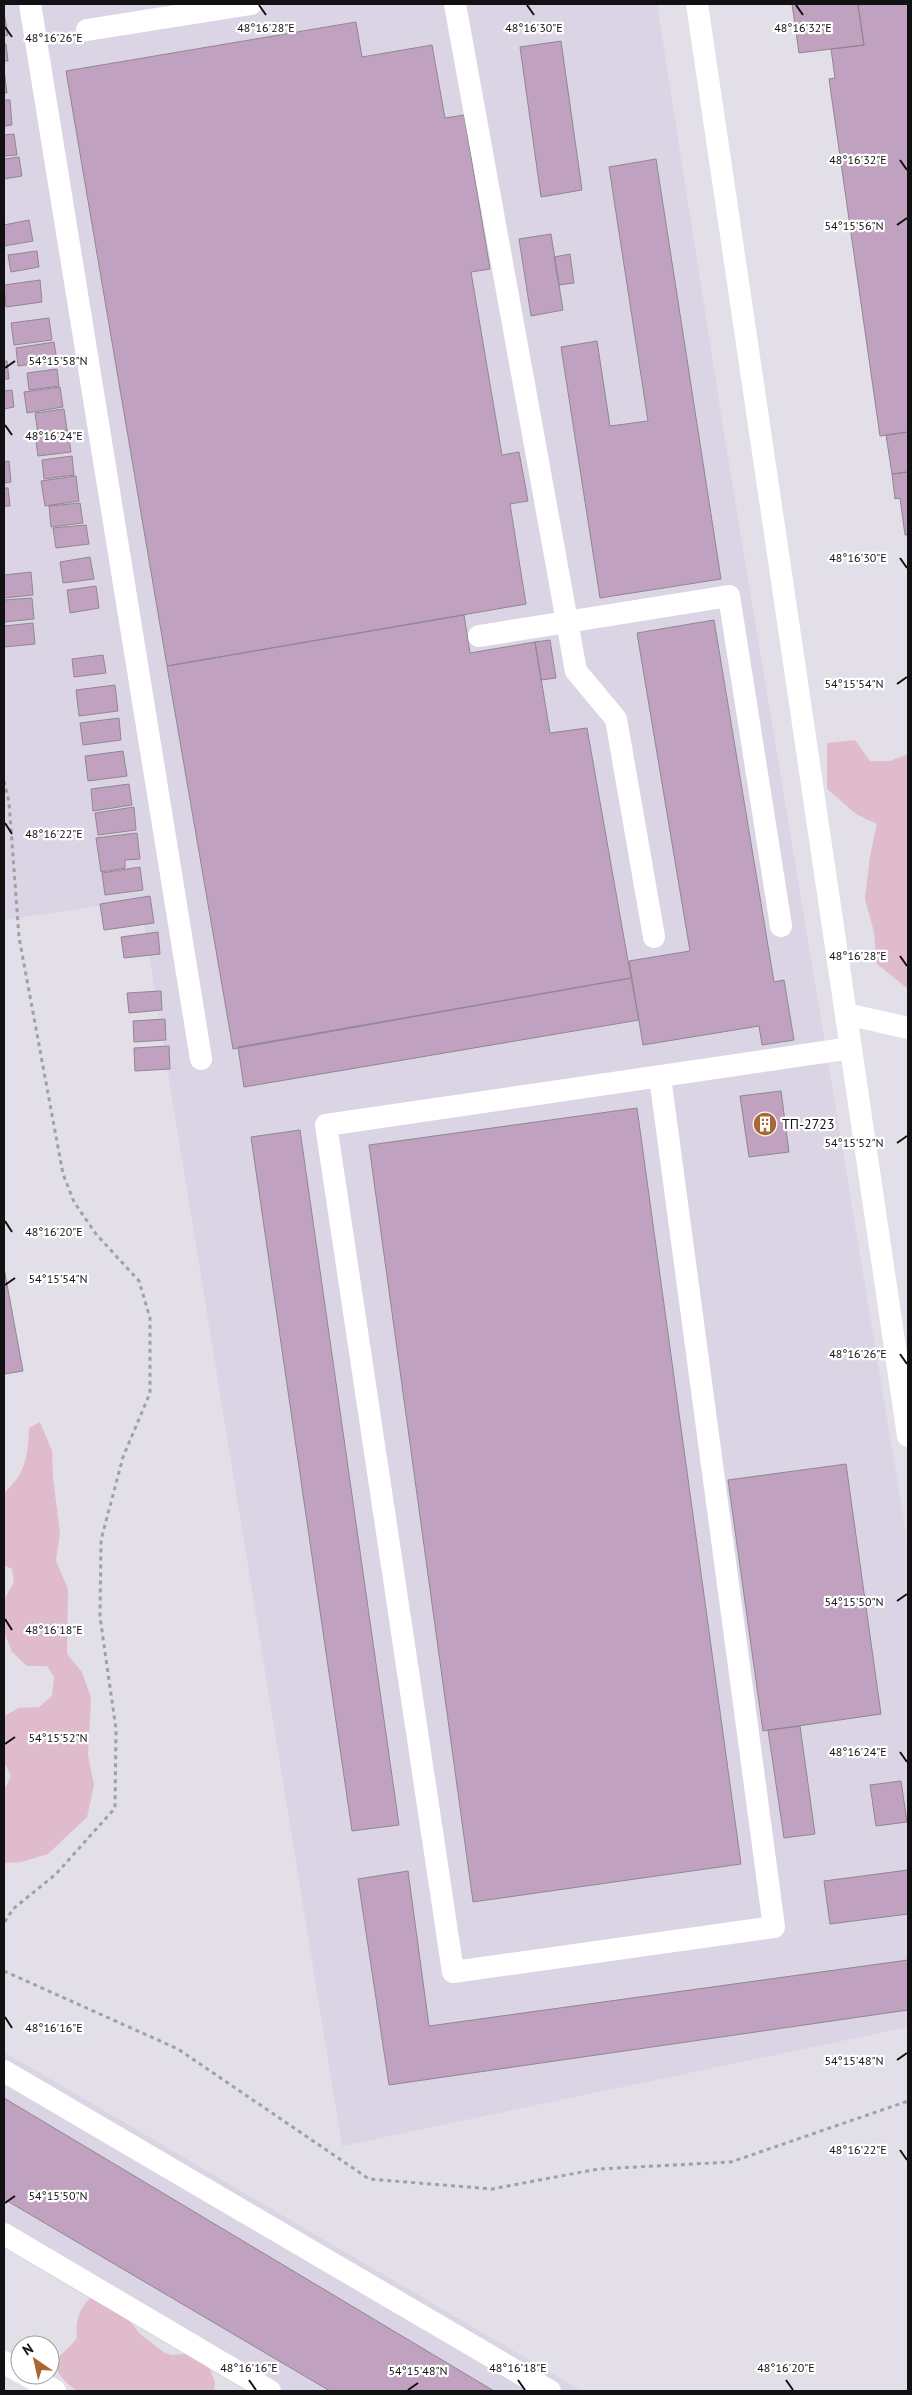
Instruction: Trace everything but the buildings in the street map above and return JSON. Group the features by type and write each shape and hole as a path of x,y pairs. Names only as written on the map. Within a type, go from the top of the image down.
{"lane":[{"path":"30,4 201,1059"},
{"path":"87,30 251,4"},
{"path":"455,4 576,671 616,719 654,937"},
{"path":"697,4 908,1436"},
{"path":"479,636 729,596 781,926"},
{"path":"846,1014 908,1028"},
{"path":"660,1076 774,1927 453,1972 326,1125 660,1076 851,1048"},
{"path":"4,2071 550,2391"},
{"path":"4,2234 270,2391"}],"path":[{"path":"4,782 8,802 19,937 63,1174 74,1202 96,1234 139,1281 150,1318 150,1393 124,1456 101,1540 100,1617 116,1729 115,1808 56,1874 13,1909 4,1923"},
{"path":"4,1971 178,2049 369,2179 492,2188 598,2169 731,2162 908,2101"}],"shaded area":[{"path":"4,4 657,4 724,433 908,1545 908,2027 342,2146 140,900 4,920"},
{"path":"855,740 870,761 890,761 908,754 908,989 877,964 874,932 865,899 870,856 877,824 856,814 827,789 827,743"},
{"path":"40,1422 52,1451 53,1478 60,1533 56,1561 68,1589 67,1654 82,1672 91,1698 88,1755 94,1785 87,1817 48,1854 21,1862 4,1863 4,1790 11,1776 4,1762 4,1716 19,1708 39,1707 52,1696 54,1677 47,1666 27,1666 12,1652 4,1632 4,1600 14,1582 12,1569 4,1565 4,1493 17,1479 24,1464 28,1447 29,1428"},
{"path":"4,2052 582,2391 246,2391 4,2248"},
{"path":"93,2297 114,2302 140,2334 165,2353 172,2355 195,2353 206,2359 215,2382 214,2391 77,2391 60,2375 60,2356 77,2338 79,2315 88,2300"}],"place":[{"name":"ТП-2723","path":"765,1124"}]}
